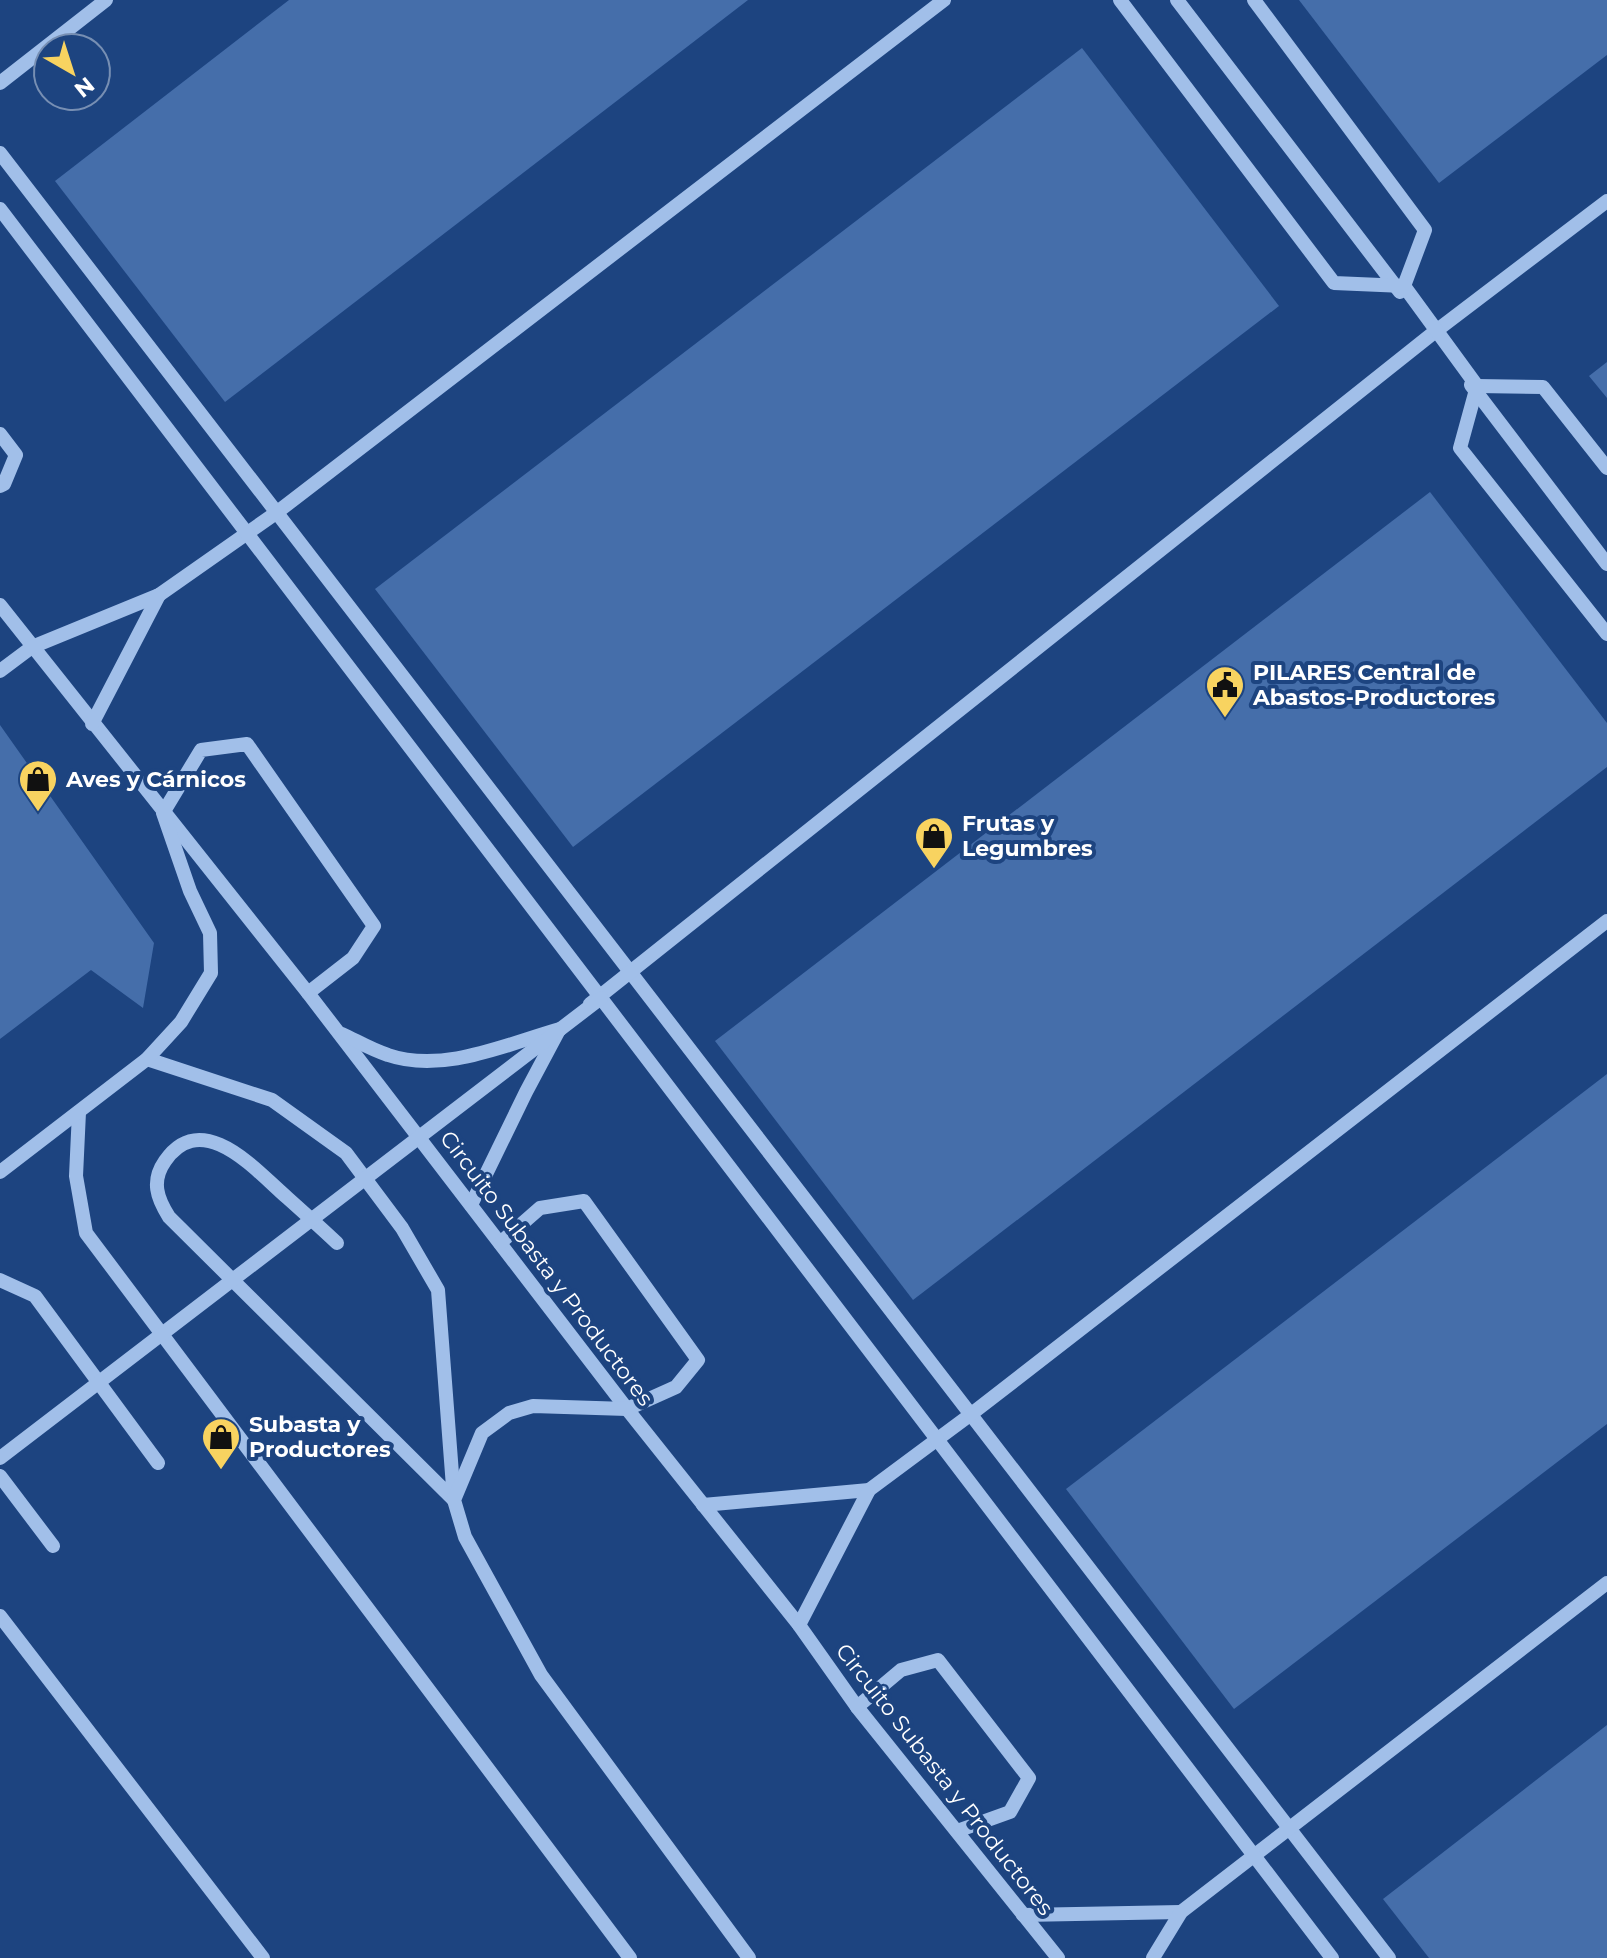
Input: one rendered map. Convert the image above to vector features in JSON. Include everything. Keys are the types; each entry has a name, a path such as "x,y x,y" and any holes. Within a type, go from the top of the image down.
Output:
{"street":[{"path":"0,83 106,0"},
{"path":"0,671 32,647 159,595 276,513 944,0"},
{"path":"1120,0 1334,283 1404,286"},
{"path":"1177,0 1607,564"},
{"path":"1254,0 1425,230 1404,286"},
{"path":"0,153 1389,1958"},
{"path":"471,1205 560,1029 629,970 1432,334 1607,201"},
{"path":"0,209 1332,1958"},
{"path":"1404,286 1477,386"},
{"path":"1477,386 1543,387 1607,468"},
{"path":"1477,386 1460,448 1607,634"},
{"path":"0,434 16,455 4,484 0,486"},
{"path":"92,724 159,595"},
{"name":"Circuito Subasta y Productores","path":"0,605 308,993 627,1409 799,1625 857,1707 1058,1958"},
{"path":"0,1172 147,1059 181,1022 211,973 210,933 190,891 163,813 201,750 247,744 374,926 353,958 308,993"},
{"path":"799,1625 869,1490 1607,921"},
{"path":"0,1458 601,998"},
{"path":"338,1032 389,1056 429,1062 468,1056 560,1029"},
{"path":"147,1059 272,1100 346,1153 402,1228 438,1290 454,1500 465,1537 541,1675 749,1958"},
{"path":"79,1112 76,1176 86,1233 630,1958"},
{"path":"337,1243 232,1149 205,1140 186,1143 172,1152 162,1167 156,1193 169,1217 454,1500"},
{"path":"454,1500 482,1433 509,1413 533,1406 627,1409 676,1387 698,1360 584,1201 540,1208 500,1243"},
{"path":"0,1280 35,1296 158,1463"},
{"path":"0,1476 53,1546"},
{"path":"703,1505 869,1490"},
{"path":"1153,1958 1181,1912 1607,1583"},
{"path":"0,1616 263,1958"},
{"path":"857,1707 901,1670 938,1660 1029,1778 1010,1812 957,1831"},
{"path":"1023,1915 1181,1912"}],"building":[{"path":"289,0 748,0 225,402 55,181"},
{"path":"1299,0 1607,0 1607,55 1439,183"},
{"path":"1082,48 1279,306 573,847 375,589"},
{"path":"1607,362 1607,398 1589,376"},
{"path":"1430,492 1607,723 1607,767 913,1300 715,1041"},
{"name":"Aves y Cárnicos","path":"0,725 154,943 143,1008 91,970 0,1039"},
{"path":"1607,1074 1607,1424 1234,1709 1066,1489"},
{"path":"1607,1725 1607,1958 1429,1958 1383,1899"}],"place":[{"name":"PILARES Central de Abastos-Productores","path":"1225,719"},
{"name":"Aves y Cárnicos","path":"38,813"},
{"name":"Frutas y Legumbres","path":"934,870"},
{"name":"Subasta y Productores","path":"221,1471"}]}
